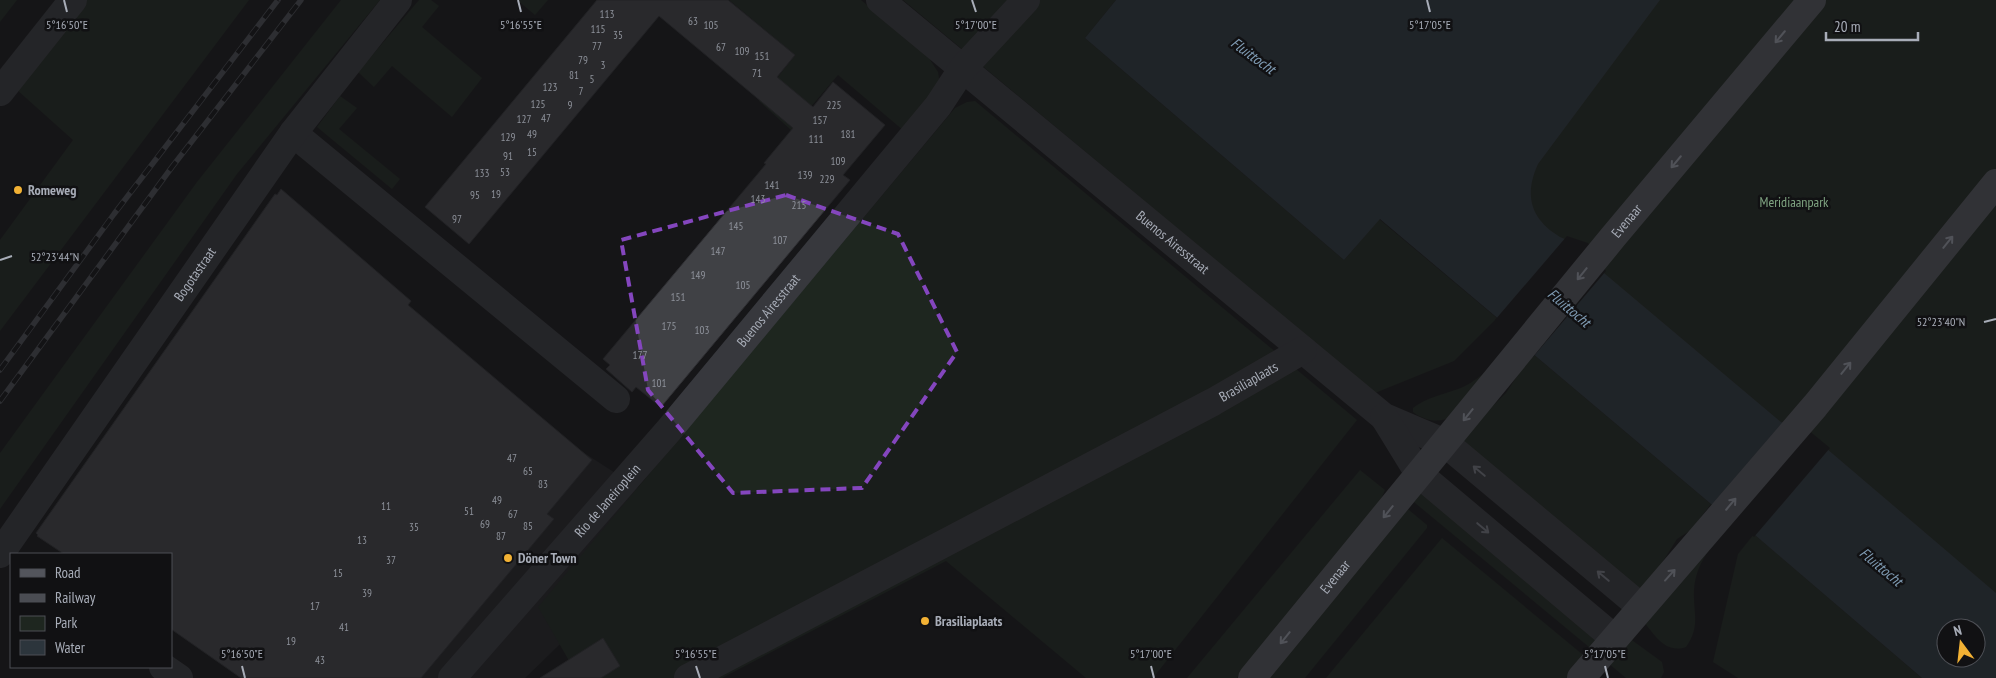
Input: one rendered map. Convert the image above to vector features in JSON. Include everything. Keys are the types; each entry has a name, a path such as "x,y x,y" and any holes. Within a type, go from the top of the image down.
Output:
{"main road":[{"name":"Evenaar","path":"1252,678 1613,237 1812,0"},
{"path":"1581,678 1815,406 1996,184"}],"street":[{"path":"0,92 72,0"},
{"name":"Bogotastraat","path":"0,553 293,133 398,0"},
{"name":"Buenos Airesstraat","path":"880,0 1384,417 1445,443"},
{"path":"963,68 1026,0"},
{"name":"Buenos Airesstraat","path":"664,435 938,106 963,68"},
{"path":"293,133 616,399"},
{"name":"Brasiliaplaats","path":"688,678 1213,402 1303,350"},
{"name":"Buenos Airesstraat","path":"1384,417 1418,474"},
{"name":"Rio de Janeiroplein","path":"452,678 664,435"},
{"path":"1445,443 1641,607"},
{"path":"1418,474 1614,638"},
{"path":"164,668 179,678"}],"highlighted area":[{"path":"786,195 898,234 957,352 862,488 733,493 648,390 621,240"}],"shaded area":[{"path":"544,427 688,520 525,678 291,678"}],"green space":[{"path":"0,0 17,0 0,22"},
{"path":"86,0 249,0 0,331 0,240 73,140 16,89"},
{"path":"341,0 380,0 237,174 0,509 0,453 197,182"},
{"path":"419,0 431,0 439,6 422,27 482,78 452,117 392,66 374,87 358,72"},
{"path":"517,0 548,0 535,15"},
{"path":"729,0 861,0 929,58 938,72 940,84 904,131 838,75 791,130 759,101 795,55"},
{"path":"903,0 1116,0 1085,38 1344,260 1379,219 1497,318 1454,361 1375,393"},
{"name":"Meridiaanpark","path":"1234,0 1996,0 1996,629 1986,621 1986,618 1983,618"},
{"path":"340,96 357,108 339,129 400,179 392,189 317,127"},
{"path":"975,101 1357,420 1153,678 1086,678 946,561 722,678 579,678 538,607 955,108 967,102"},
{"path":"1532,353 1711,504 1691,530 1677,539 1645,590 1634,591 1456,442 1506,393"},
{"path":"1483,374 1460,407 1448,418 1438,421 1432,420 1413,412 1413,408 1424,401 1461,388"},
{"path":"1360,470 1385,490 1377,509 1237,678 1187,678"},
{"path":"1418,491 1597,636 1595,652 1409,498"},
{"path":"1403,505 1427,525 1427,528 1305,678 1259,678"},
{"path":"1754,534 1922,678 1738,678 1713,662 1738,554"},
{"path":"1442,538 1588,659 1573,678 1326,678"},
{"path":"1710,549 1697,573 1694,590 1695,626 1691,639 1686,647 1672,648 1666,646 1643,621"},
{"path":"1629,638 1662,662 1664,672 1661,678 1626,678 1608,663"}],"water":[{"name":"Fluittocht","path":"1116,0 1660,0 1538,164 1531,186 1532,205 1536,214 1550,230 1560,237 1586,245 1604,273 1781,422 1806,431 1996,593 1996,678 1922,678 1734,517 1711,504 1532,353 1514,332 1380,219 1344,260 1085,38"}],"pier":[{"path":"1567,236 1588,243 1606,271 1533,357 1512,334 1495,320"},
{"path":"1807,429 1830,448 1754,537 1732,519"}],"building":[{"path":"597,0 728,0 795,55 777,77 813,107 833,82 885,125 843,175 850,180 661,407 636,387 632,392 606,369 610,365 603,359 766,164 764,163 793,128 659,16 469,244 425,207"},
{"path":"281,189 411,301 408,305 592,460 547,514 554,519 421,678 241,678 172,630 172,553 62,553 37,536 36,533 275,194 277,195"},
{"path":"603,638 620,666 601,678 540,678"}],"railway":[{"path":"0,370 114,214 278,0"},
{"path":"0,401 172,167 301,0"}],"place":[{"name":"Romeweg","path":"18,190"},
{"name":"Döner Town","path":"508,558"},
{"name":"Brasiliaplaats","path":"925,621"}]}
